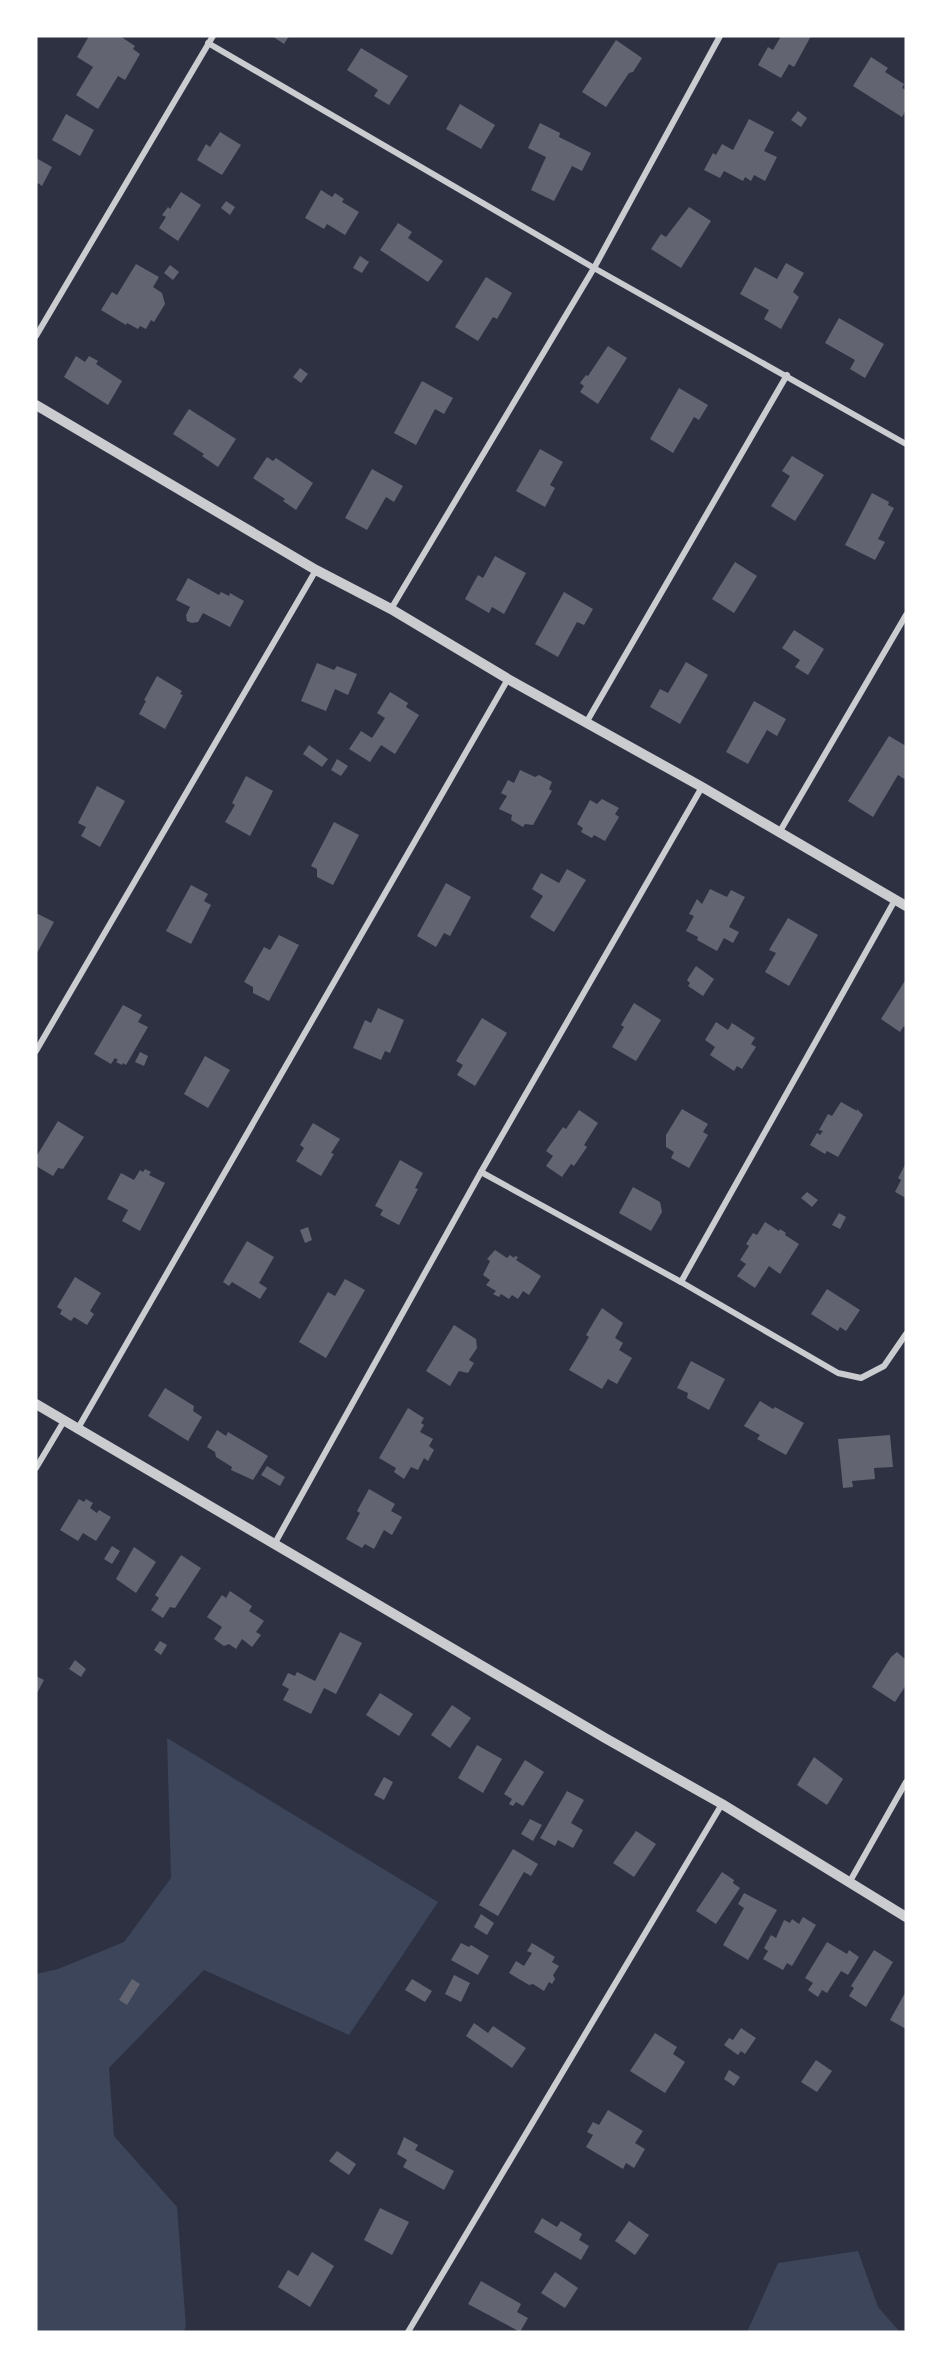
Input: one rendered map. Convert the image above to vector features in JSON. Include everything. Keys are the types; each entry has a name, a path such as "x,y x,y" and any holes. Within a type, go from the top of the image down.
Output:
{"street":[{"path":"36,336 213,36"},
{"path":"391,609 594,268 720,36"},
{"path":"208,43 594,268 906,444"},
{"path":"586,723 787,375"},
{"path":"36,405 316,570 391,609 508,680 702,787 906,906"},
{"path":"36,1051 316,570"},
{"path":"779,833 906,615"},
{"path":"77,1430 508,680"},
{"path":"274,1543 702,787"},
{"path":"681,1282 895,900"},
{"path":"482,1172 681,1282 838,1373 861,1378 884,1366 906,1334"},
{"path":"36,1404 595,1732 722,1803 849,1884 906,1917"},
{"path":"36,1468 64,1421"},
{"path":"849,1884 906,1782"},
{"path":"408,2332 722,1803"}],"shaded area":[{"path":"167,1738 438,1902 349,2035 204,1970 109,2068 114,2136 177,2207 186,2327 183,2332 36,2332 36,1974 58,1969 124,1942 171,1878"},
{"path":"858,2251 878,2307 900,2332 747,2332 778,2263"}],"building":[{"path":"89,36 120,36 135,46 133,49 140,54 125,80 118,76 98,109 76,95 93,67 77,57"},
{"path":"272,36 289,36 284,44"},
{"path":"781,36 811,36 794,67 789,64 781,78 758,65 768,47 773,50"},
{"path":"616,40 642,58 606,107 582,92"},
{"path":"361,48 408,76 389,105 374,96 378,90 347,70"},
{"path":"871,57 888,68 885,72 904,84 902,88 906,90 906,110 902,117 853,86"},
{"path":"460,104 495,125 481,149 446,129"},
{"path":"798,111 807,118 801,127 791,120"},
{"path":"66,114 94,130 80,156 52,140"},
{"path":"749,119 774,132 764,151 777,157 765,181 754,175 751,181 745,177 743,181 724,171 720,178 704,170 713,153 716,155 722,144 733,150"},
{"path":"540,123 560,133 559,137 591,153 582,171 572,166 554,201 531,190 546,157 528,148"},
{"path":"220,132 241,145 222,175 197,160 206,144 210,147"},
{"path":"36,158 52,167 42,186 38,183 36,186"},
{"path":"321,190 332,197 335,193 344,199 342,202 359,212 345,235 327,224 324,229 305,218"},
{"path":"181,192 201,205 178,241 159,228 166,217 162,215 168,207 170,209"},
{"path":"226,201 235,207 230,215 221,208"},
{"path":"689,207 711,221 681,268 651,249 661,234 666,237"},
{"path":"398,223 412,232 408,238 443,261 428,282 380,250"},
{"path":"360,256 369,262 362,273 353,268"},
{"path":"786,263 804,273 793,292 799,297 781,329 764,319 769,310 740,294 755,267 777,279"},
{"path":"136,264 159,277 153,287 162,293 165,304 154,322 151,320 146,329 140,326 138,329 127,323 126,325 101,310 112,292 117,295"},
{"path":"170,265 179,272 173,280 164,273"},
{"path":"486,277 512,293 497,319 493,317 478,341 455,327"},
{"path":"839,318 884,344 865,378 850,369 855,360 825,343"},
{"path":"608,346 627,358 598,404 580,392 584,386 580,383 586,375 588,376"},
{"path":"76,356 85,362 89,356 98,361 96,364 122,381 108,405 64,377"},
{"path":"300,368 308,374 301,383 293,377"},
{"path":"422,381 453,398 444,414 435,409 416,445 394,433"},
{"path":"679,388 708,405 699,420 694,417 673,453 650,439"},
{"path":"189,409 236,439 218,467 202,456 204,454 173,434"},
{"path":"540,449 563,462 550,485 555,488 545,507 516,491"},
{"path":"792,456 824,475 795,521 771,506 790,476 782,471"},
{"path":"267,457 273,461 276,458 313,483 296,510 283,501 285,499 253,478"},
{"path":"372,469 403,486 394,502 386,497 367,530 345,518"},
{"path":"872,493 889,502 888,505 894,508 878,539 885,542 875,560 845,545"},
{"path":"495,556 526,573 504,614 492,607 489,613 465,599 478,575 483,578"},
{"path":"735,562 757,576 734,613 712,599"},
{"path":"188,578 219,595 221,592 229,596 230,593 244,601 230,627 203,613 198,622 187,621 186,615 190,607 176,600"},
{"path":"564,592 593,609 584,625 577,622 558,657 535,644"},
{"path":"794,630 824,649 808,675 795,667 800,660 782,648"},
{"path":"686,662 708,675 680,724 650,707 660,689 668,693"},
{"path":"317,663 334,670 337,666 357,674 348,695 335,689 326,711 301,701"},
{"path":"157,676 182,691 180,694 183,695 165,729 139,714"},
{"path":"390,692 408,703 406,707 419,715 395,754 381,745 370,762 349,749 361,731 372,738 385,718 377,713"},
{"path":"754,701 786,719 777,736 767,730 748,764 726,752"},
{"path":"889,736 906,746 906,780 898,775 873,817 848,801"},
{"path":"309,745 328,759 322,767 303,754"},
{"path":"337,759 348,766 341,776 331,770"},
{"path":"520,770 535,777 539,775 552,782 549,789 552,791 533,825 525,824 523,827 511,820 512,815 499,809 507,796 501,793 508,780 514,783"},
{"path":"246,776 273,791 250,836 225,822 235,805 232,803"},
{"path":"97,786 125,801 100,847 81,836 86,827 78,823"},
{"path":"602,799 619,808 615,814 619,817 605,841 581,832 583,828 577,824 590,800 597,804"},
{"path":"334,822 359,835 333,885 317,877 317,869 311,866"},
{"path":"567,869 586,880 554,932 530,917 543,896 532,889 541,873 559,883"},
{"path":"446,883 471,897 450,936 444,933 436,947 417,936"},
{"path":"191,885 208,894 204,901 211,905 191,944 166,931"},
{"path":"710,889 727,897 731,890 745,897 729,927 739,932 733,943 724,938 717,951 686,931 694,916 689,914 697,899 702,904"},
{"path":"36,913 54,922 36,955"},
{"path":"788,918 818,935 789,986 765,972 776,953 769,950"},
{"path":"279,935 299,945 269,1001 253,993 253,987 244,982 264,947 270,950"},
{"path":"696,966 714,979 703,996 688,986 690,983 687,980"},
{"path":"906,979 906,1027 904,1026 900,1032 881,1019"},
{"path":"634,1003 661,1020 636,1061 612,1047"},
{"path":"123,1005 142,1015 138,1022 148,1027 126,1065 116,1062 118,1060 115,1058 111,1064 94,1054"},
{"path":"378,1008 404,1020 390,1053 385,1051 381,1060 353,1048 365,1020 371,1023"},
{"path":"482,1018 507,1033 475,1086 457,1075 463,1065 456,1061"},
{"path":"716,1022 728,1030 732,1023 755,1038 751,1044 756,1047 742,1069 737,1066 734,1071 710,1055 715,1047 705,1040"},
{"path":"140,1052 148,1056 144,1066 135,1062"},
{"path":"205,1056 230,1070 208,1108 184,1094"},
{"path":"841,1102 857,1111 857,1109 863,1115 838,1157 827,1151 825,1154 810,1145 817,1133 820,1135 823,1131 819,1130 828,1114 832,1116"},
{"path":"682,1109 708,1124 703,1132 708,1135 689,1168 671,1158 674,1152 666,1147 666,1135"},
{"path":"579,1110 598,1123 584,1145 587,1147 574,1166 571,1164 562,1177 546,1166 553,1156 546,1151 563,1127 566,1129"},
{"path":"58,1121 84,1137 63,1169 58,1168 53,1176 36,1166 36,1157"},
{"path":"313,1123 340,1139 321,1176 296,1161 304,1148 300,1145"},
{"path":"400,1160 423,1173 415,1188 418,1189 399,1225 380,1215 383,1210 375,1206"},
{"path":"906,1163 906,1198 895,1192 901,1180 898,1178"},
{"path":"145,1169 151,1172 149,1175 165,1183 140,1231 122,1221 128,1210 107,1199 121,1173 134,1180 140,1170 143,1172"},
{"path":"633,1187 660,1202 662,1212 651,1231 619,1213"},
{"path":"807,1192 818,1200 812,1207 801,1198"},
{"path":"839,1213 846,1217 840,1229 832,1225"},
{"path":"765,1222 779,1231 780,1229 799,1244 780,1274 769,1266 755,1288 737,1276 746,1264 740,1260 749,1246 746,1244 753,1233 757,1235"},
{"path":"308,1227 312,1240 305,1243 300,1230"},
{"path":"247,1241 274,1257 259,1283 267,1288 260,1299 232,1282 229,1286 223,1282"},
{"path":"495,1250 507,1258 510,1255 514,1258 518,1257 516,1260 541,1276 529,1295 523,1291 518,1299 512,1295 509,1299 501,1294 499,1297 493,1294 496,1291 486,1285 490,1280 483,1275 490,1261 487,1259"},
{"path":"75,1277 101,1293 90,1311 94,1314 87,1325 74,1317 71,1321 60,1314 62,1310 57,1307"},
{"path":"345,1279 365,1290 326,1358 299,1342 328,1292 335,1296"},
{"path":"827,1289 860,1310 846,1331 840,1327 838,1331 811,1314"},
{"path":"602,1308 623,1323 615,1338 623,1343 619,1350 632,1358 617,1384 608,1379 602,1389 569,1370 589,1337 586,1335"},
{"path":"454,1325 476,1339 477,1348 469,1360 474,1363 468,1373 459,1371 450,1386 426,1371"},
{"path":"691,1361 725,1379 709,1410 687,1398 688,1393 677,1388"},
{"path":"165,1388 194,1406 193,1411 202,1417 188,1441 148,1416"},
{"path":"760,1401 804,1423 786,1455 757,1439 760,1435 744,1426"},
{"path":"408,1408 424,1418 421,1423 424,1425 420,1432 433,1439 429,1446 434,1450 428,1461 424,1458 418,1470 411,1467 404,1479 394,1472 396,1468 379,1458"},
{"path":"217,1430 226,1436 228,1432 268,1456 253,1480 231,1470 232,1467 216,1457 215,1452 207,1447"},
{"path":"890,1435 893,1467 874,1468 875,1479 852,1481 853,1487 843,1488 838,1439"},
{"path":"267,1466 285,1477 280,1486 261,1475"},
{"path":"369,1489 395,1504 391,1511 402,1517 392,1535 384,1530 374,1549 365,1544 362,1548 346,1539 360,1513 357,1511"},
{"path":"79,1499 84,1502 86,1499 93,1503 90,1508 97,1513 99,1510 111,1517 96,1541 83,1533 78,1541 60,1530"},
{"path":"112,1546 120,1551 112,1564 104,1559"},
{"path":"134,1547 156,1562 136,1593 116,1579"},
{"path":"181,1555 201,1568 175,1608 170,1607 163,1618 151,1610 159,1598 155,1595"},
{"path":"230,1591 252,1606 249,1611 264,1621 256,1632 261,1635 252,1647 242,1639 236,1649 229,1644 224,1646 214,1639 222,1627 207,1617 222,1595 226,1598"},
{"path":"340,1632 362,1643 336,1694 324,1688 311,1714 283,1700 289,1689 282,1685 288,1673 295,1676 297,1672 315,1681"},
{"path":"160,1641 167,1645 161,1655 154,1650"},
{"path":"897,1652 906,1660 906,1685 895,1702 872,1687 891,1657"},
{"path":"75,1660 86,1669 81,1677 69,1669"},
{"path":"36,1676 44,1680 36,1695"},
{"path":"380,1693 413,1714 399,1736 366,1715"},
{"path":"452,1705 471,1718 450,1748 431,1735"},
{"path":"477,1745 502,1759 483,1793 458,1778"},
{"path":"814,1757 843,1779 827,1805 797,1785"},
{"path":"525,1760 544,1772 523,1806 516,1802 513,1806 509,1804 512,1799 504,1794"},
{"path":"384,1777 393,1782 384,1800 374,1795"},
{"path":"567,1791 584,1800 571,1823 583,1830 573,1848 558,1840 555,1846 540,1838"},
{"path":"530,1819 542,1825 533,1841 521,1834"},
{"path":"636,1831 656,1844 634,1877 613,1863"},
{"path":"513,1849 538,1864 531,1876 524,1872 498,1916 479,1905"},
{"path":"722,1872 734,1880 733,1883 740,1888 716,1924 696,1911"},
{"path":"744,1893 777,1910 748,1960 723,1945 744,1908 738,1904"},
{"path":"481,1914 494,1923 487,1935 474,1927"},
{"path":"803,1917 816,1925 792,1966 787,1963 783,1970 763,1959 768,1951 764,1948 771,1935 776,1938 784,1920 790,1923 792,1919 799,1924"},
{"path":"827,1942 847,1954 849,1950 859,1957 848,1975 841,1971 827,1993 822,1990 818,1997 808,1990 813,1983 805,1978"},
{"path":"461,1943 469,1947 471,1945 489,1956 478,1975 451,1960"},
{"path":"532,1943 555,1957 552,1962 559,1966 553,1975 555,1979 552,1984 549,1982 544,1991 509,1973 516,1961 524,1966 532,1953 527,1951"},
{"path":"874,1950 893,1962 866,2007 849,1996 854,1988 851,1986"},
{"path":"454,1975 470,1983 461,2002 445,1994"},
{"path":"132,1979 140,1984 127,2005 119,2000"},
{"path":"412,1979 432,1991 425,2002 405,1990"},
{"path":"906,1991 906,2029 890,2020"},
{"path":"474,2023 488,2033 493,2026 526,2048 512,2068 466,2036"},
{"path":"741,2028 756,2038 745,2054 741,2051 738,2055 724,2045 729,2038 733,2040"},
{"path":"655,2033 677,2047 673,2054 685,2062 665,2093 630,2071"},
{"path":"816,2060 832,2071 817,2092 801,2082"},
{"path":"729,2070 740,2077 734,2086 724,2079"},
{"path":"608,2110 643,2131 635,2143 645,2149 634,2168 626,2163 623,2169 586,2147 593,2135 587,2132 593,2122 599,2125"},
{"path":"404,2137 418,2145 415,2150 454,2171 444,2190 403,2167 407,2160 397,2154"},
{"path":"337,2151 356,2164 349,2175 329,2161"},
{"path":"380,2208 409,2222 392,2255 364,2240"},
{"path":"542,2218 557,2227 561,2221 582,2234 579,2240 589,2246 581,2260 534,2232"},
{"path":"629,2221 649,2235 635,2255 615,2241"},
{"path":"312,2252 334,2266 310,2307 278,2287 288,2270 298,2276"},
{"path":"555,2272 578,2288 565,2308 541,2293"},
{"path":"481,2281 521,2304 517,2312 528,2318 520,2332 468,2304"}]}
